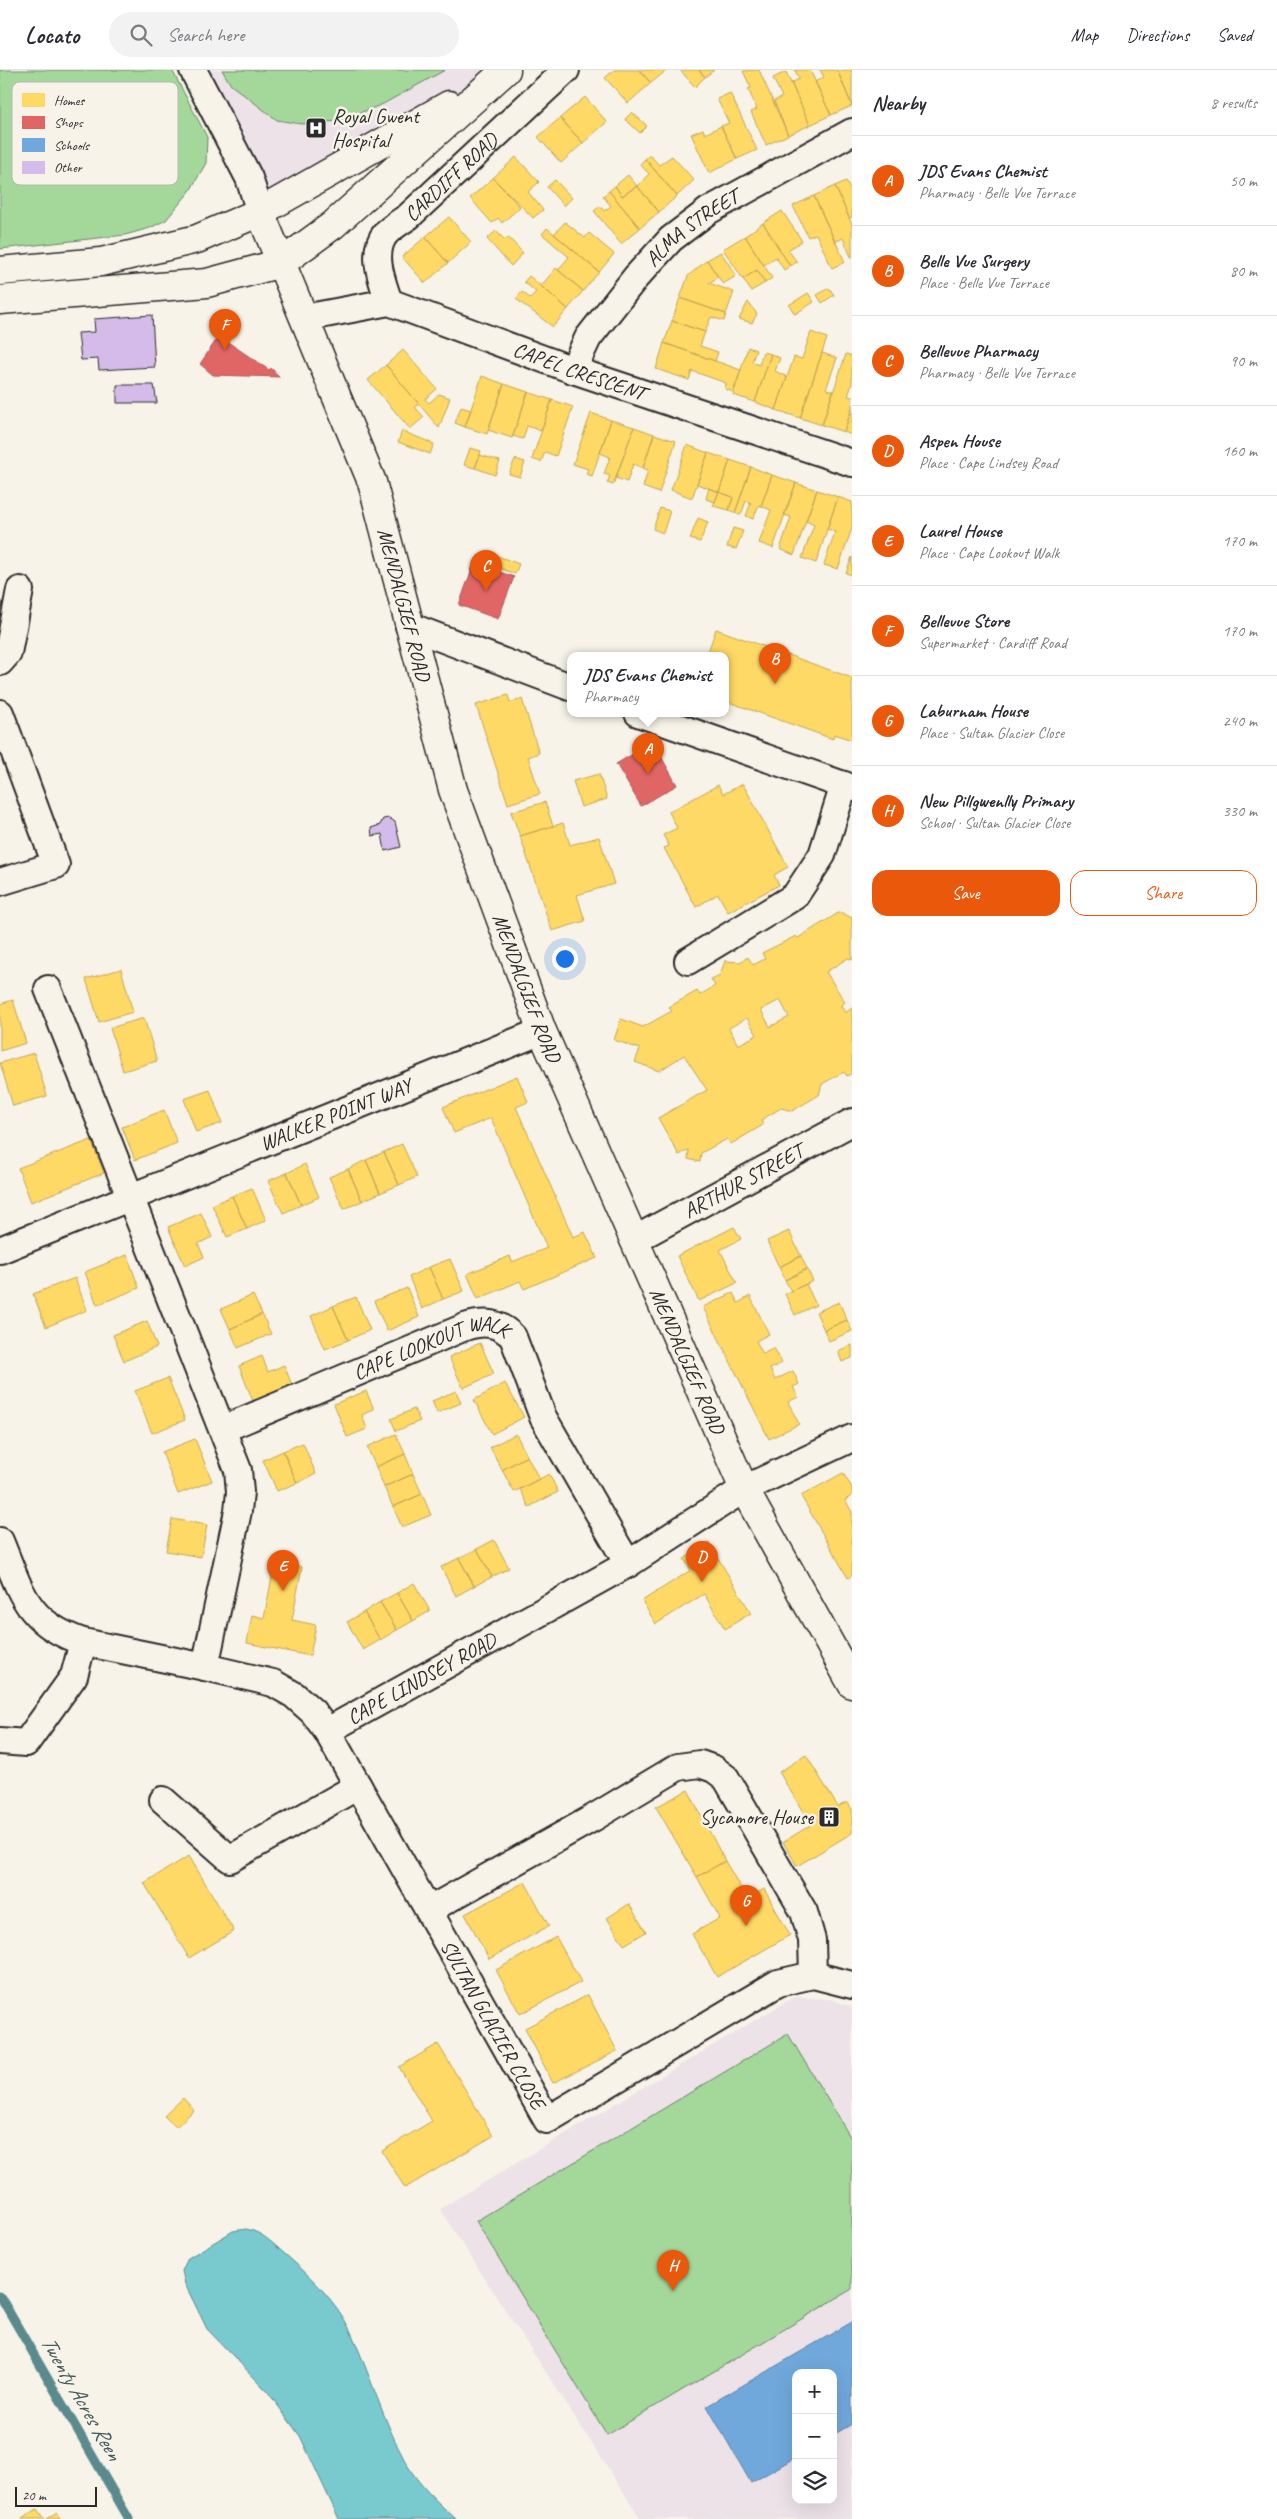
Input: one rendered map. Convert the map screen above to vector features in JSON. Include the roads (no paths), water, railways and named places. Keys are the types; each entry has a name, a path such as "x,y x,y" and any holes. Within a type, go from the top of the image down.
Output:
{"street":[{"path":"193,70 249,178 280,263"},
{"path":"0,271 101,262 176,246 260,212 439,112 500,70"},
{"name":"CARDIFF ROAD","path":"0,300 207,283 280,263 333,225 506,70"},
{"name":"CARDIFF ROAD","path":"389,302 379,269 378,259 378,250 386,234 409,216 566,70"},
{"name":"ALMA STREET","path":"574,370 588,338 636,277 671,240 708,211 852,132"},
{"name":"MENDALGIEF ROAD","path":"280,263 372,482 452,790 542,1031 744,1489 852,1684"},
{"path":"304,318 389,302"},
{"name":"CAPEL CRESCENT","path":"389,302 427,318 574,370 852,462"},
{"path":"0,662 8,653 20,590"},
{"path":"409,626 567,686"},
{"path":"0,713 56,865 0,882"},
{"path":"650,717 848,786 822,855 795,896 688,961"},
{"path":"48,989 238,1470 240,1492 205,1666"},
{"name":"WALKER POINT WAY","path":"0,1250 542,1031"},
{"name":"ARTHUR STREET","path":"634,1240 852,1122"},
{"name":"CAPE LOOKOUT WALK","path":"223,1430 465,1327 479,1323 493,1324 504,1328 513,1337 543,1417 628,1564"},
{"name":"CAPE LINDSEY ROAD","path":"0,1541 9,1591 24,1601 40,1620 64,1636 83,1642 205,1666 273,1684 294,1695 313,1712 327,1731 628,1564 744,1489 852,1438"},
{"path":"0,1741 26,1742 74,1676 83,1642"},
{"name":"SULTAN GLACIER CLOSE","path":"327,1731 547,2120 778,1983 813,1976 852,1985"},
{"path":"429,1910 678,1767 700,1764 714,1769 726,1778 804,1912 812,1940 813,1976"},
{"path":"163,1800 230,1859 358,1786"}],"water":[{"path":"246,2229 258,2233 272,2243 313,2280 330,2299 350,2330 390,2430 406,2463 435,2500 456,2519 339,2519 300,2436 268,2392 207,2329 185,2284 182,2271 188,2258 233,2231"}],"waterway":[{"name":"Twenty Acres Reen","path":"0,2296 129,2519"}],"place":[{"name":"Royal Gwent Hospital","path":"316,128"},
{"name":"Bellevue Store","path":"225,350"},
{"name":"Bellevue Pharmacy","path":"486,591"},
{"name":"Belle Vue Surgery","path":"775,684"},
{"name":"JDS Evans Chemist","path":"648,774"},
{"name":"Aspen House","path":"702,1582"},
{"name":"Laurel House","path":"283,1591"},
{"name":"Sycamore House","path":"829,1817"},
{"name":"Laburnam House","path":"746,1926"},
{"name":"New Pillgwenlly Primary","path":"673,2291"}]}
